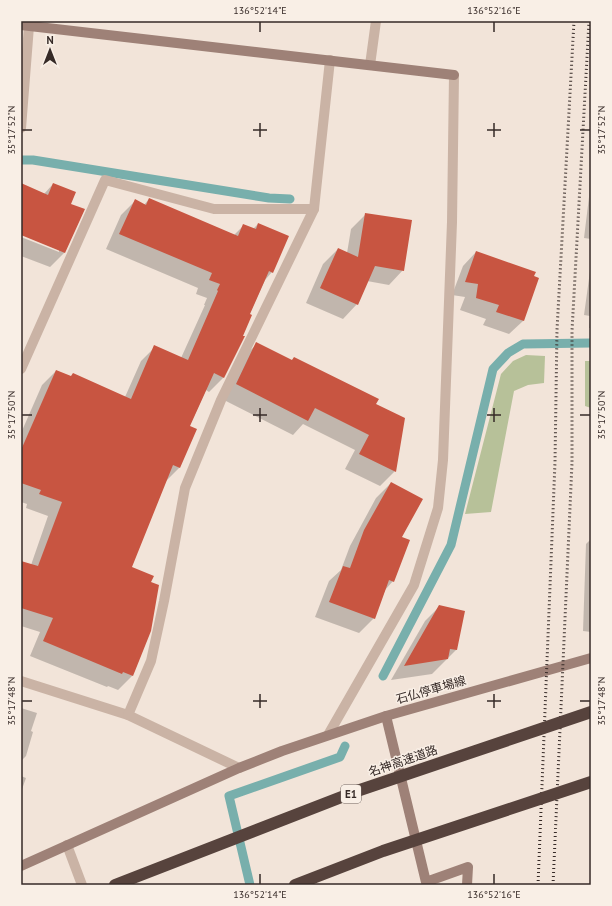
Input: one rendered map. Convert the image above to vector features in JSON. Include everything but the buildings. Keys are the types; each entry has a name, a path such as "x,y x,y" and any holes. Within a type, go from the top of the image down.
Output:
{"highway":[{"name":"名神高速道路","path":"115,885 357,791 591,712"},
{"path":"295,885 382,851 591,782"}],"street":[{"path":"370,65 376,21"},
{"path":"21,128 25,25 454,75 452,222 443,460 438,508 414,585 328,735"},
{"path":"128,715 151,661 185,488 221,400 314,209 330,60"},
{"path":"21,369 105,180 214,209 314,209"},
{"name":"石仏停車場線","path":"466,885 468,867 422,884 386,716 591,658"},
{"path":"21,681 128,715 239,768"},
{"path":"21,866 239,768 328,735 386,716"},
{"path":"67,845 82,885"}],"green space":[{"path":"526,355 545,356 544,383 528,385 514,391 491,512 465,514 501,374 513,361"},
{"path":"585,361 591,361 591,408 585,406"}],"waterway":[{"path":"21,160 33,160 269,198 290,199"},
{"path":"383,676 451,545 493,369 508,353 523,344 591,343"},
{"path":"250,885 229,796 340,757 345,746"}],"railway":[{"path":"538,885 555,462 557,330 574,21"},
{"path":"553,885 572,463 572,331 589,21"}]}
